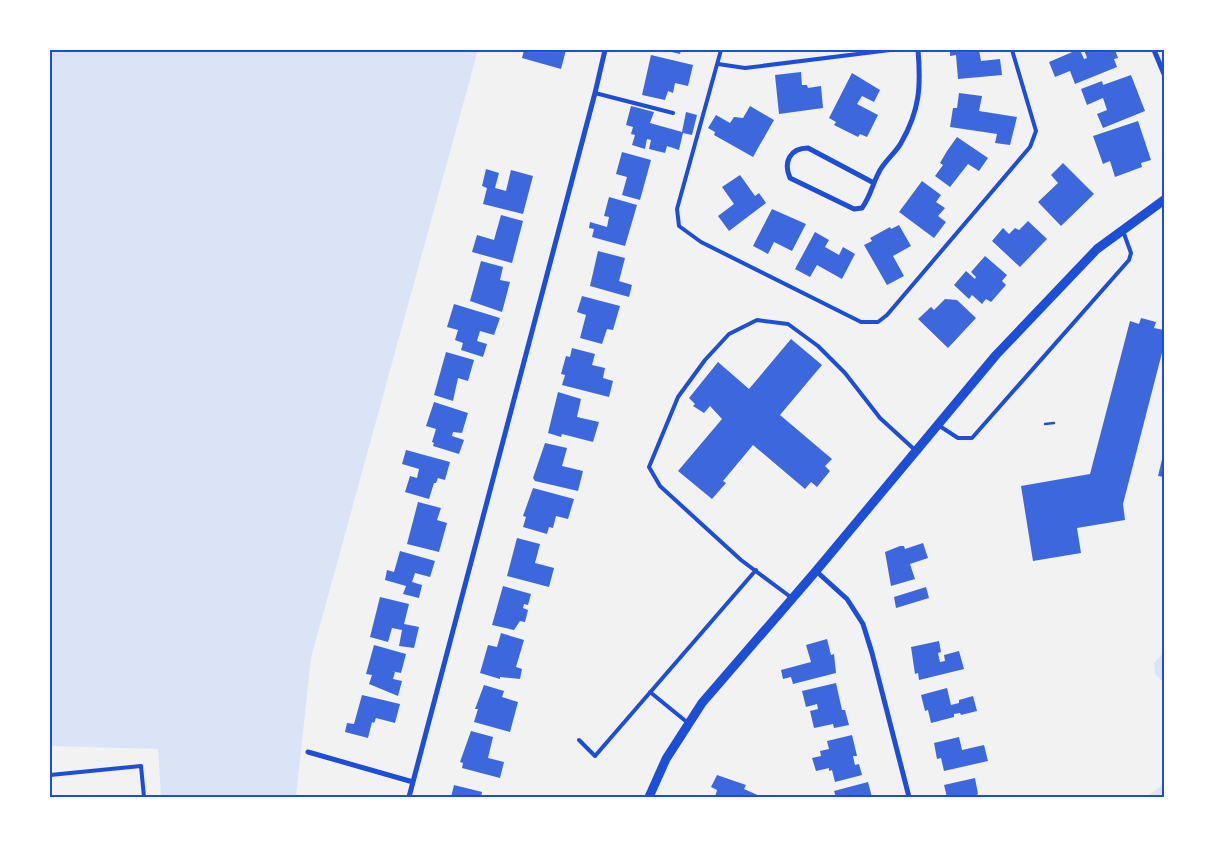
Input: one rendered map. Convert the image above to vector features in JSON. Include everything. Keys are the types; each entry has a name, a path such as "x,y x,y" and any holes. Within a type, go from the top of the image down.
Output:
{"street":[{"path":"409,797 605,50"},
{"path":"874,183 808,148 799,148 792,153 787,161 786,169 790,178 854,209 862,208 868,199 874,183 878,172 901,144 914,114 921,86 918,50"},
{"path":"1154,50 1164,74"},
{"path":"649,797 666,759 702,703 816,571 996,355 1098,249 1164,200"},
{"path":"816,571 847,599 862,624 872,653 909,797"},
{"path":"308,752 413,782"}],"lane":[{"path":"721,50 677,209 679,226 701,242 861,322 878,322 887,315 1030,147 1036,131 1012,50"},
{"path":"718,64 745,68 890,50"},
{"path":"595,93 673,113"},
{"path":"938,425 958,438 972,438 1129,260 1131,253 1123,229"},
{"path":"792,598 741,560 660,486 649,467 678,397 705,360 729,334 757,320 788,324 818,346 846,373 880,418 916,451"},
{"path":"579,740 595,756 756,570"},
{"path":"650,692 688,723"},
{"path":"50,775 141,766 144,797"}],"path":[{"path":"1046,424 1054,423"}],"shaded area":[{"path":"50,50 478,50 311,658 296,797 161,797 158,749 50,746"},
{"path":"1164,652 1164,683 1155,674 1154,663"},
{"path":"1164,784 1164,797 1146,797"}],"building":[{"path":"524,50 566,50 561,69 522,58"},
{"path":"663,50 681,50 680,54"},
{"path":"950,50 979,50 981,61 1000,59 1002,75 958,79 956,55 950,56"},
{"path":"1080,50 1084,59 1087,58 1084,50 1115,50 1118,58 1114,59 1117,67 1075,84 1070,71 1055,77 1049,62"},
{"path":"651,55 693,65 688,86 675,83 673,93 668,91 665,100 642,95"},
{"path":"801,72 802,85 807,85 808,88 821,86 823,108 779,114 775,75"},
{"path":"852,73 880,90 874,102 862,96 857,104 878,115 867,137 860,134 858,137 834,125 836,122 829,118"},
{"path":"1131,75 1145,111 1103,128 1097,114 1107,110 1103,98 1087,105 1081,89 1102,81 1103,85"},
{"path":"959,93 982,96 979,111 1017,117 1010,145 995,143 997,134 950,127 953,108 957,108"},
{"path":"631,106 654,112 650,123 682,132 686,112 697,115 692,135 683,133 679,150 667,146 665,153 649,149 651,140 647,139 645,149 632,145 635,135 631,134 633,127 626,125"},
{"path":"750,106 774,120 753,157 714,135 715,132 708,128 716,115 730,123 734,117 743,118"},
{"path":"1138,121 1151,160 1141,163 1142,167 1115,177 1110,161 1103,164 1093,136"},
{"path":"957,137 988,158 979,171 968,164 950,187 935,176 943,165 940,163"},
{"path":"622,152 651,160 640,200 622,195 627,177 616,174"},
{"path":"1063,163 1094,194 1061,226 1038,202 1058,183 1051,175"},
{"path":"486,169 499,173 495,188 506,191 511,170 533,176 523,214 483,204 487,188 482,186"},
{"path":"740,175 755,196 759,193 766,203 729,231 718,216 734,204 722,187"},
{"path":"922,181 941,195 936,202 945,208 938,216 946,222 934,238 899,212"},
{"path":"609,197 637,205 625,246 592,237 594,229 589,228 590,222 607,227 609,217 604,216"},
{"path":"772,209 806,224 792,251 774,242 768,254 753,246"},
{"path":"501,215 523,221 512,263 472,252 477,235 494,240"},
{"path":"1028,221 1047,239 1020,267 992,241 1003,228 1009,234 1015,228 1019,230"},
{"path":"899,225 911,246 893,256 904,276 887,285 864,245 872,241 870,238 890,227 891,229"},
{"path":"815,232 829,240 825,247 839,255 843,247 855,254 842,279 817,265 810,277 795,269"},
{"path":"598,251 625,258 619,281 632,285 629,297 590,286"},
{"path":"985,256 1007,275 1002,281 1006,285 991,302 986,299 982,304 972,295 969,299 954,285 966,271 975,279 976,277 971,272"},
{"path":"481,261 503,267 500,280 510,282 502,312 470,301"},
{"path":"582,296 620,306 613,330 607,329 602,344 580,338 586,315 577,312"},
{"path":"945,299 957,300 976,318 948,348 918,319 931,307 934,310"},
{"path":"454,304 500,318 494,335 480,331 477,341 487,344 483,357 461,350 463,343 455,340 458,330 447,327"},
{"path":"1141,318 1156,322 1154,328 1164,330 1164,345 1123,504 1125,520 1077,528 1081,553 1033,561 1021,486 1090,474 1130,321 1139,324"},
{"path":"791,339 822,365 780,415 832,459 825,466 830,471 817,487 811,482 805,489 753,445 723,481 726,483 712,499 678,471 722,419 710,406 704,413 693,406 695,404 689,398 718,362 749,389"},
{"path":"572,348 595,354 592,365 605,368 603,378 613,381 609,397 562,385 565,375 561,374 566,356 570,357"},
{"path":"446,352 474,360 468,381 458,378 453,401 434,395"},
{"path":"558,392 581,399 577,417 599,422 593,442 562,434 561,437 548,433"},
{"path":"434,402 468,413 462,433 453,432 452,436 464,440 459,454 433,446 434,443 432,442 436,429 426,426"},
{"path":"545,443 567,448 562,466 583,471 578,491 535,481 533,478"},
{"path":"406,450 450,462 445,480 438,478 436,483 434,483 429,499 405,492 410,476 417,478 419,469 402,464"},
{"path":"1164,455 1164,477 1158,476"},
{"path":"533,488 574,499 568,519 556,516 553,528 549,527 547,534 523,527 526,517 523,516"},
{"path":"418,502 441,508 437,520 447,523 439,552 407,544"},
{"path":"517,538 540,544 535,563 554,568 549,587 507,576"},
{"path":"923,543 928,558 910,564 915,579 891,586 885,552 900,546 904,546 905,549"},
{"path":"400,551 435,561 430,577 415,573 412,582 422,585 419,598 403,594 406,586 385,580 387,570 394,572"},
{"path":"503,586 531,594 528,605 524,604 523,608 528,610 525,622 520,621 514,630 492,625"},
{"path":"926,587 929,598 896,608 894,597"},
{"path":"380,597 409,604 404,624 419,627 414,648 399,646 402,630 392,628 388,642 370,637"},
{"path":"501,633 524,640 516,667 522,669 520,679 500,677 500,679 480,673 488,645 497,647"},
{"path":"827,639 831,655 834,654 836,673 793,684 791,677 783,679 781,670 811,662 806,645"},
{"path":"939,641 941,652 938,653 940,662 945,661 944,655 959,651 964,669 919,680 918,673 915,674 911,647"},
{"path":"374,645 406,654 401,673 391,671 395,672 393,679 402,681 398,696 369,684 372,675 366,674"},
{"path":"836,683 842,710 845,710 849,725 834,728 833,724 814,728 810,711 818,709 817,704 806,707 802,691"},
{"path":"484,685 504,691 502,697 518,702 510,732 474,722 478,709 475,709"},
{"path":"947,688 951,705 959,703 959,700 973,696 977,711 961,715 960,713 954,714 954,717 931,723 928,710 925,711 921,695"},
{"path":"362,695 400,704 395,723 376,718 374,723 372,722 368,738 345,732 347,723 354,724"},
{"path":"471,731 493,737 488,758 504,762 500,778 462,768 463,763 460,762"},
{"path":"852,735 857,756 853,756 855,765 859,764 862,775 835,782 832,770 829,771 829,768 816,771 812,758 821,756 820,751 829,749 827,741"},
{"path":"959,737 962,750 984,745 988,761 944,771 941,758 937,759 934,743"},
{"path":"717,775 746,785 744,789 762,797 715,797 717,790 711,787"},
{"path":"975,778 978,794 974,797 947,797 944,785"},
{"path":"868,782 872,797 836,797 834,791"},
{"path":"454,785 482,792 481,797 451,797"}]}
